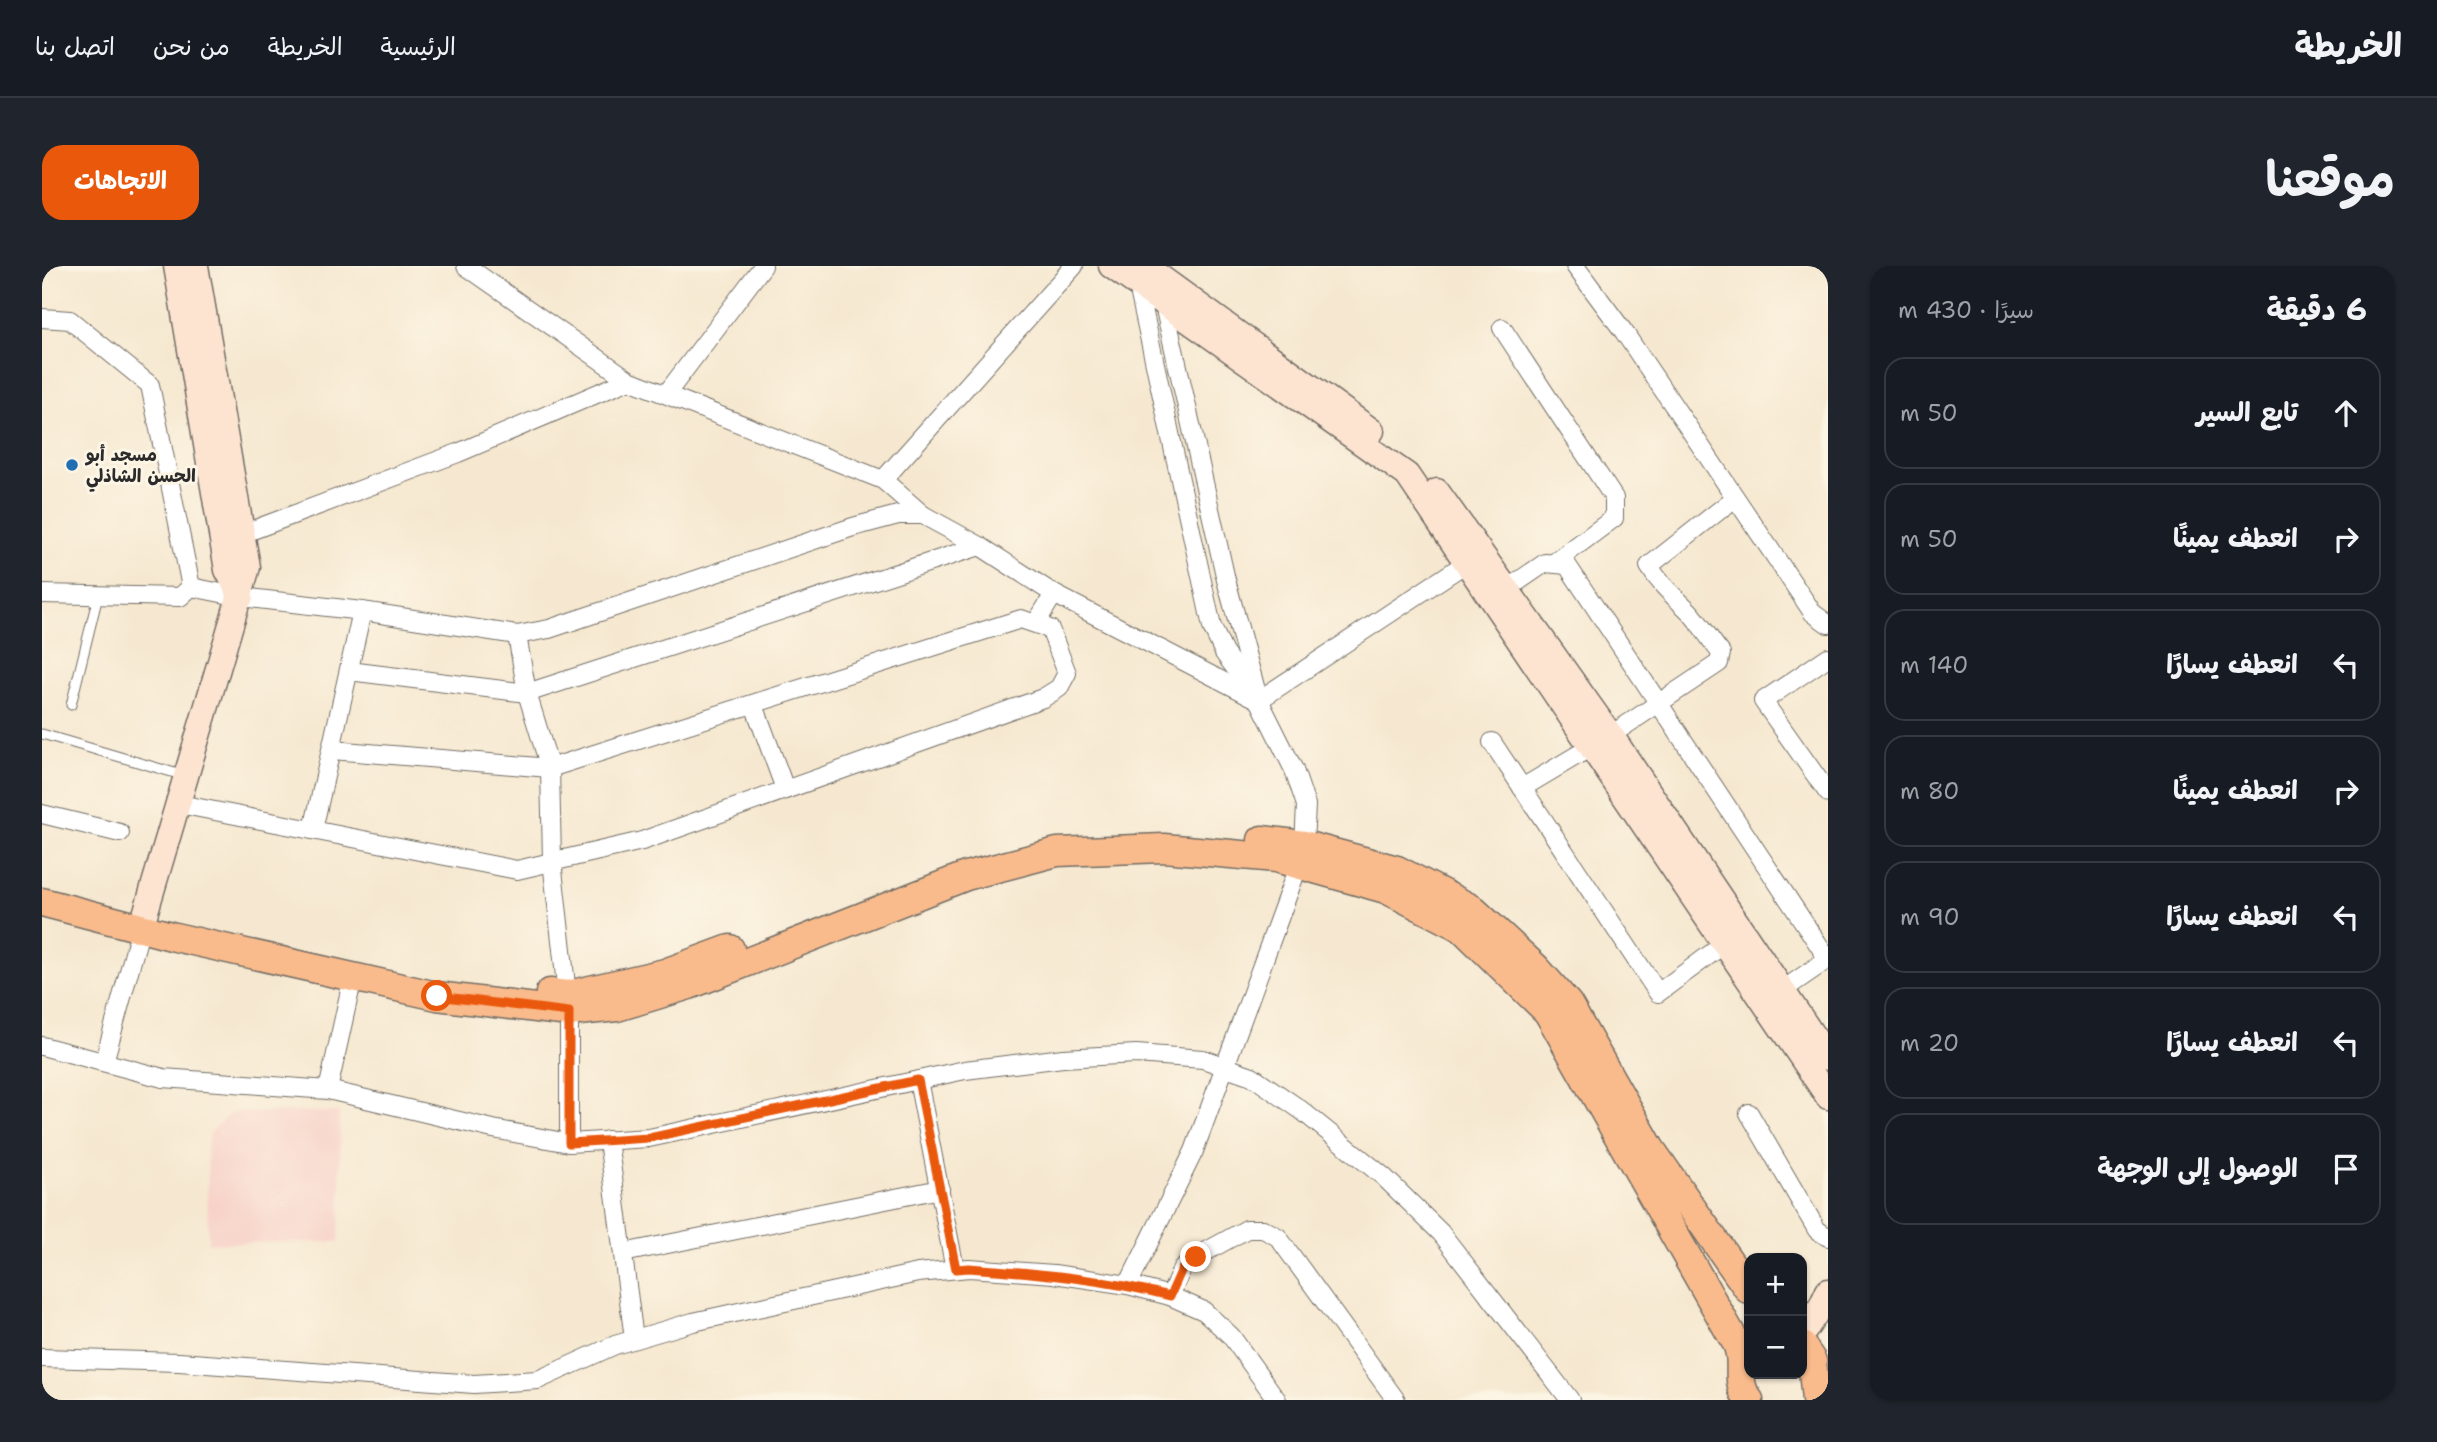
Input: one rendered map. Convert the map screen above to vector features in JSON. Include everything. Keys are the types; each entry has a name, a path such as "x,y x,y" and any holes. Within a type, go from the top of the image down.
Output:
{"main road":[{"path":"176,266 227,570 241,597"},
{"path":"143,920 248,567 196,266"},
{"path":"1111,266 1139,271 1419,465 1507,589 1724,944 1828,1097"},
{"path":"1139,271 1164,305 1407,475 1466,563 1601,741 1783,990 1828,1058"},
{"path":"42,886 143,920 353,977 437,996 569,1004 665,973 966,861 1058,836 1162,831 1397,870 1472,909 1536,968 1568,1004 1650,1148 1744,1283"},
{"path":"1301,855 1386,889 1462,928 1548,1012 1744,1346"},
{"path":"42,902 143,920 350,966 495,988 569,1004"},
{"path":"1807,1327 1828,1291"},
{"path":"1744,1352 1739,1374 1745,1396 1749,1400"},
{"path":"1807,1354 1812,1361 1814,1397"},
{"path":"1814,1397 1828,1366"}],"street":[{"path":"466,266 629,380 883,480 923,515 980,545 1054,594 1259,700"},
{"path":"667,393 763,266"},
{"path":"883,480 1074,266"},
{"path":"1575,266 1624,332 1813,612 1828,624"},
{"path":"1128,1285 1194,1151 1226,1067 1301,855 1306,805 1294,770 1259,700 1224,653 1212,627 1139,271"},
{"path":"1164,305 1226,580 1259,700"},
{"path":"42,318 71,320 150,384 191,587"},
{"path":"1502,328 1615,498 1614,518 1555,562"},
{"path":"242,534 458,453 629,380"},
{"path":"1522,788 1713,670 1719,663 1721,653 1689,612 1658,581 1649,566 1735,498"},
{"path":"191,587 241,597 362,611 517,635 549,629 853,527 898,515 923,515"},
{"path":"349,671 527,693 980,545"},
{"path":"1259,700 1466,563"},
{"path":"1507,589 1545,563 1567,565 1828,959 1783,990"},
{"path":"42,594 180,597 191,587"},
{"path":"1036,622 1054,594"},
{"path":"313,830 362,611"},
{"path":"179,804 517,870 642,841 1043,698 1059,688 1067,673 1050,629 1036,622 1021,620 550,768 332,750"},
{"path":"517,635 527,693 550,768 552,860 569,1004 569,1143"},
{"path":"1828,657 1763,701 1828,793"},
{"path":"754,705 785,789"},
{"path":"1492,742 1658,993 1724,944"},
{"path":"42,814 120,833"},
{"path":"104,1062 143,920"},
{"path":"328,1090 353,977"},
{"path":"42,1046 163,1078 328,1090 493,1129 569,1143 649,1138 965,1070 1051,1059 1136,1054 1203,1059 1252,1076 1292,1103 1384,1177 1441,1233 1570,1400"},
{"path":"918,1080 956,1269"},
{"path":"1749,1113 1817,1230 1828,1237"},
{"path":"608,1140 634,1339"},
{"path":"623,1253 940,1189"},
{"path":"1170,1296 1182,1269 1196,1257 1248,1229 1263,1229 1278,1237 1394,1399"},
{"path":"42,1358 179,1362 486,1384 538,1380 597,1352 693,1322 904,1275 969,1268 1055,1275 1128,1285 1170,1296 1204,1311 1231,1336 1277,1400"}],"lane":[{"path":"71,705 98,596"},
{"path":"42,734 187,777"}],"shaded area":[{"path":"239,1112 339,1112 339,1242 208,1243 207,1145 211,1132 226,1116"}],"place":[{"name":"مسجد أبو الحسن الشاذلي","path":"72,465"}],"route":[{"path":"437,996 569,1012 569,1143 649,1138 918,1080 956,1269 1055,1275 1128,1285 1170,1296 1182,1269 1196,1257"}]}
